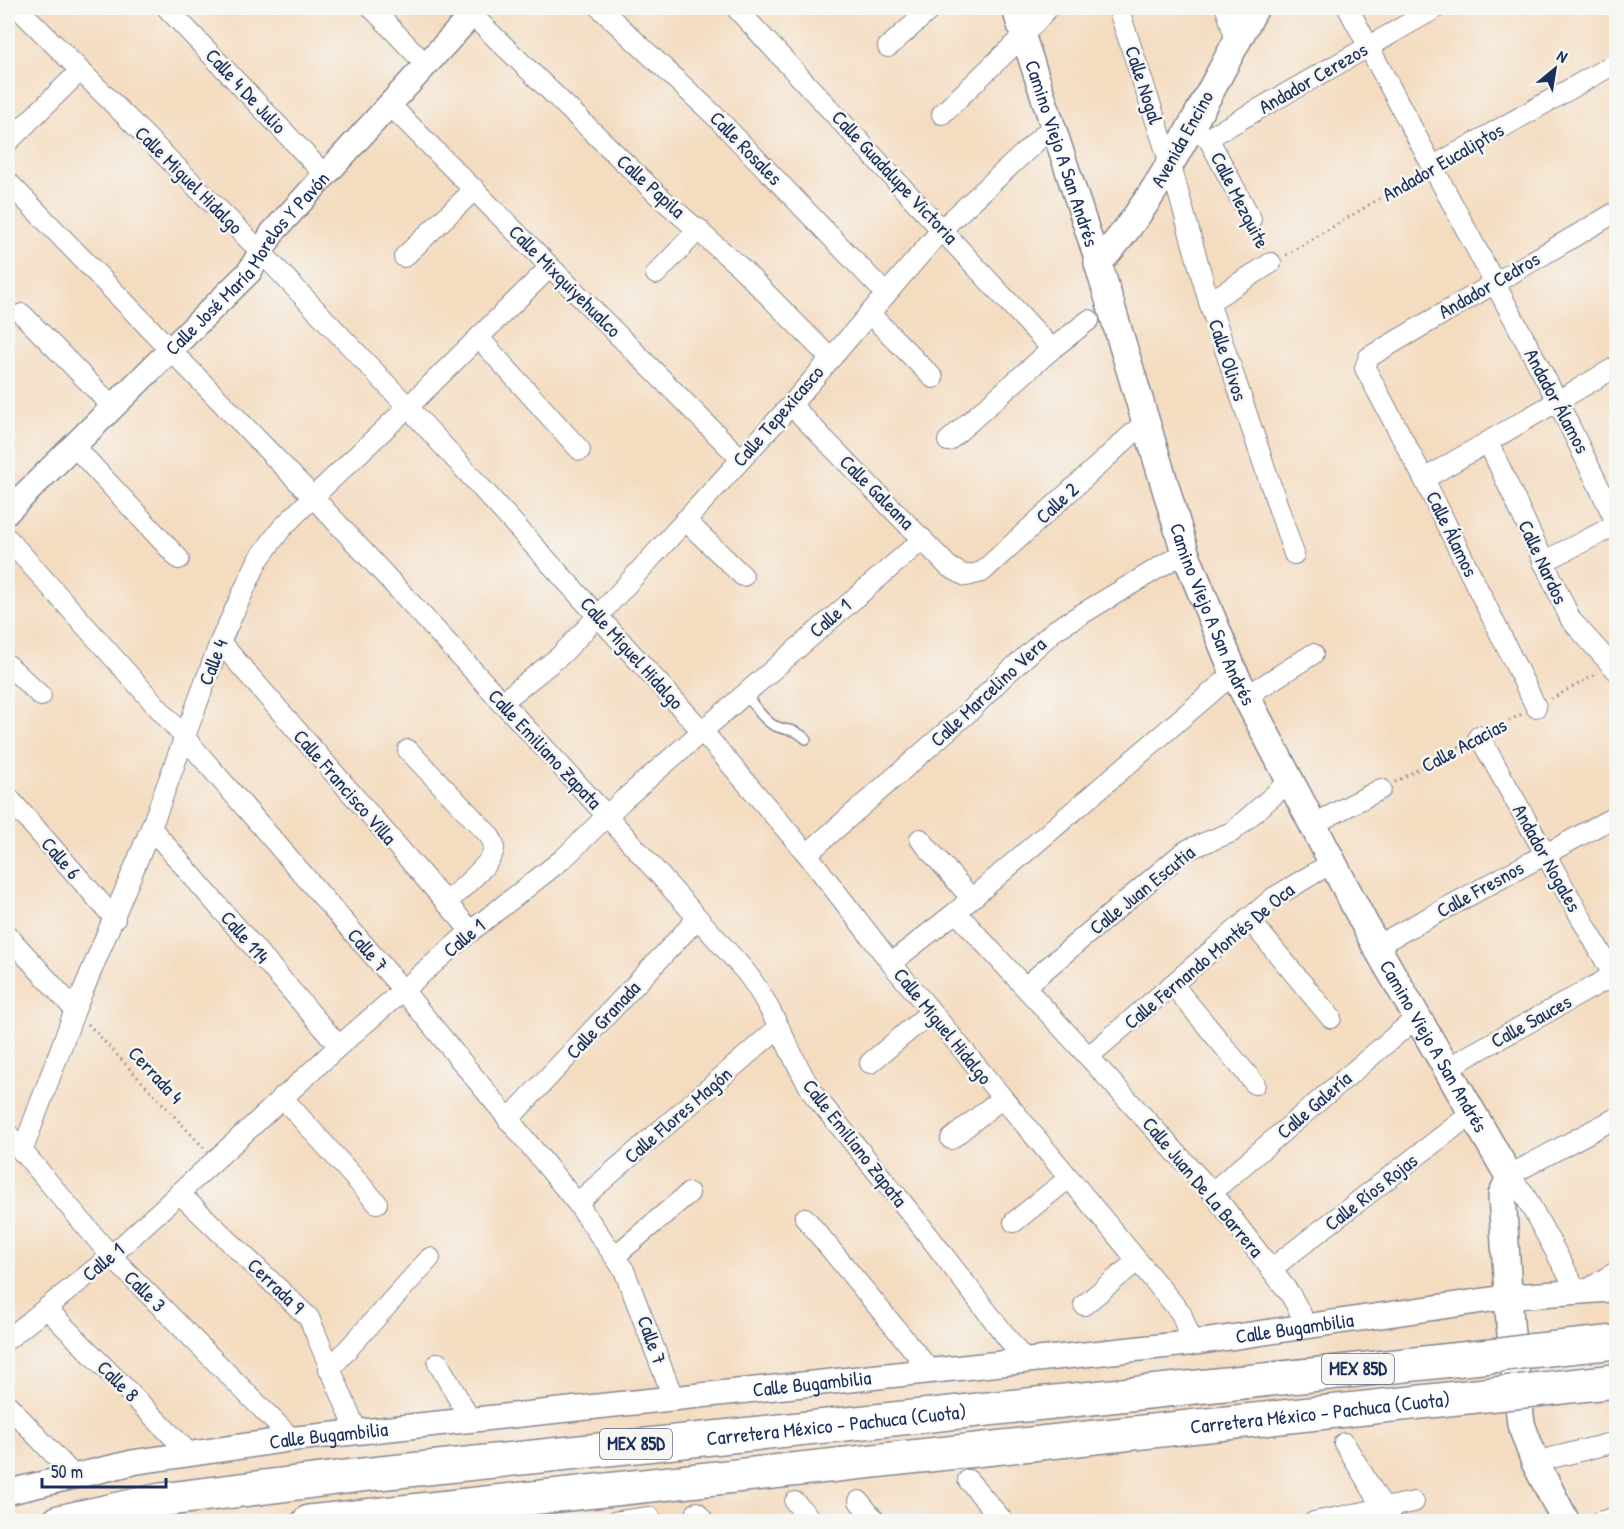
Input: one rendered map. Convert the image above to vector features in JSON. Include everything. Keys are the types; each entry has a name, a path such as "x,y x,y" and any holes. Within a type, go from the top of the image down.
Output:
{"highway":[{"name":"Carretera México - Pachuca (Cuota)","path":"59,1521 161,1500 361,1475 1617,1342"},
{"name":"Carretera México - Pachuca (Cuota)","path":"309,1521 1617,1381"}],"main road":[{"name":"Avenida Encino","path":"1098,263 1140,210 1170,163 1198,133 1236,41 1255,8"},
{"name":"Camino Viejo A San Andrés","path":"1098,263 1144,423 1185,552 1234,673 1376,946 1509,1177"},
{"path":"1509,1177 1502,1195 1508,1297 1521,1424 1535,1462 1566,1521"}],"street":[{"name":"Calle Miguel Hidalgo","path":"18,8 261,252 408,407 703,732 807,854 891,963 1181,1313 1192,1343"},
{"name":"Calle 4 De Julio","path":"167,8 325,175"},
{"path":"372,8 424,64"},
{"name":"Calle Rosales","path":"600,8 717,118 886,294"},
{"name":"Calle Guadalupe Victoria","path":"736,8 943,228 1052,349"},
{"path":"888,47 932,8"},
{"name":"Camino Viejo A San Andrés","path":"1014,8 1098,263"},
{"path":"942,114 1023,36 1048,8"},
{"name":"Calle Nogal","path":"1118,8 1170,163"},
{"path":"1226,8 1236,41"},
{"name":"Andador Álamos","path":"1348,8 1492,282 1557,400 1617,523"},
{"name":"Andador Cerezos","path":"1198,133 1368,46 1436,8"},
{"name":"Calle José María Morelos Y Pavón","path":"8,508 74,446 249,272 273,232 424,64 475,11"},
{"name":"Calle Papila","path":"475,11 661,198 699,230 830,358"},
{"name":"Andador Eucaliptos","path":"1432,167 1617,63"},
{"path":"8,142 80,71"},
{"name":"Calle Mixquiyehualco","path":"389,104 741,459"},
{"name":"Calle Tepexicasco","path":"501,703 561,655 790,405 943,228 1053,126"},
{"name":"Calle Mezquite","path":"1198,133 1251,219"},
{"name":"Calle Olivos","path":"1170,163 1209,302 1294,554"},
{"name":"Calle Emiliano Zapata","path":"8,182 313,497 607,816 760,990 802,1076 815,1096 918,1222 1025,1361"},
{"path":"404,257 475,189"},
{"name":"Andador Cedros","path":"1366,363 1374,354 1492,282 1617,212"},
{"path":"656,274 699,230"},
{"path":"1209,302 1271,263"},
{"name":"Calle 4","path":"22,1152 75,1010 115,920 151,828 220,642 258,560 281,529 550,267"},
{"path":"869,313 933,378"},
{"path":"22,314 113,407"},
{"path":"948,441 1052,349 1089,320"},
{"path":"479,338 580,450"},
{"name":"Calle Álamos","path":"1366,363 1367,373 1424,478 1536,707"},
{"path":"1424,478 1617,367"},
{"name":"Calle Galeana","path":"790,405 949,567 966,576"},
{"name":"Calle 2","path":"966,576 982,572 1144,423"},
{"name":"Calle Nardos","path":"1488,442 1571,620 1615,667"},
{"path":"74,446 179,559"},
{"path":"685,520 743,576"},
{"path":"1543,562 1617,523"},
{"name":"Calle 1","path":"8,1339 111,1257 282,1097 402,990 471,931 564,858 607,816 923,538"},
{"name":"Calle 7","path":"8,539 185,738 402,990 577,1203 615,1256 635,1294 673,1397"},
{"name":"Calle Marcelino Vera","path":"807,854 971,710 1004,676 1055,630 1185,552"},
{"name":"Calle Francisco Villa","path":"220,642 471,931"},
{"path":"1245,697 1313,654"},
{"path":"8,665 41,696"},
{"path":"891,963 956,912 1234,673"},
{"name":"Andador Nogales","path":"1479,736 1544,854 1616,976"},
{"path":"408,750 493,842 494,848 489,860 446,903"},
{"name":"Calle Juan Escutia","path":"1026,986 1180,855 1189,849 1232,832 1291,780"},
{"path":"1314,824 1381,789"},
{"name":"Calle 6","path":"8,797 115,920"},
{"name":"Calle Fresnos","path":"1376,946 1617,816"},
{"name":"Calle 114","path":"151,828 339,1046"},
{"path":"920,839 971,898"},
{"name":"Calle Fernando Montés De Oca","path":"1089,1056 1273,898 1333,862"},
{"name":"Calle Juan De La Barrera","path":"956,912 1212,1192 1296,1302 1304,1326"},
{"path":"1248,918 1331,1018"},
{"name":"Calle Granada","path":"508,1120 698,919"},
{"path":"8,936 75,1010"},
{"name":"Calle Sauces","path":"1445,1069 1616,976"},
{"path":"1173,985 1255,1084"},
{"path":"870,1063 932,1012"},
{"name":"Calle Galería","path":"1212,1192 1416,1017"},
{"name":"Calle Flores Magón","path":"577,1203 779,1027"},
{"path":"282,1097 377,1203"},
{"path":"951,1139 1002,1098"},
{"name":"Calle Ríos Rojas","path":"1271,1269 1471,1114"},
{"path":"1509,1177 1617,1118"},
{"name":"Calle 3","path":"8,1134 111,1257 292,1439"},
{"name":"Camino Viejo A San Andrés","path":"1509,1177 1523,1192 1580,1293"},
{"path":"1014,1222 1069,1178"},
{"name":"Cerrada 9","path":"179,1193 309,1318 357,1432"},
{"path":"615,1256 688,1193"},
{"path":"805,1218 929,1369"},
{"path":"329,1370 430,1258"},
{"path":"1084,1305 1137,1261"},
{"path":"1580,1293 1617,1272"},
{"name":"Calle Bugambilia","path":"8,1492 73,1475 292,1439 929,1369 1192,1343 1508,1297 1617,1289"},
{"name":"Calle 8","path":"46,1308 190,1454"},
{"path":"438,1363 470,1419"},
{"path":"8,1405 73,1475"},
{"path":"1535,1462 1617,1442"},
{"path":"1344,1443 1388,1515"},
{"path":"968,1480 1004,1521"},
{"path":"859,1501 876,1521"},
{"path":"795,1502 813,1521"},
{"path":"1314,1521 1388,1515 1414,1502"},
{"path":"614,1521 650,1517"},
{"path":"1599,1521 1617,1517"}],"lane":[{"path":"745,694 776,727 794,729 806,739"}],"path":[{"name":"Andador Eucaliptos","path":"1271,263 1432,167"},
{"name":"Calle Mezquite","path":"1251,219 1271,263"},
{"name":"Calle Acacias","path":"1381,789 1615,667"},
{"name":"Cerrada 4","path":"75,1010 216,1160"}]}
